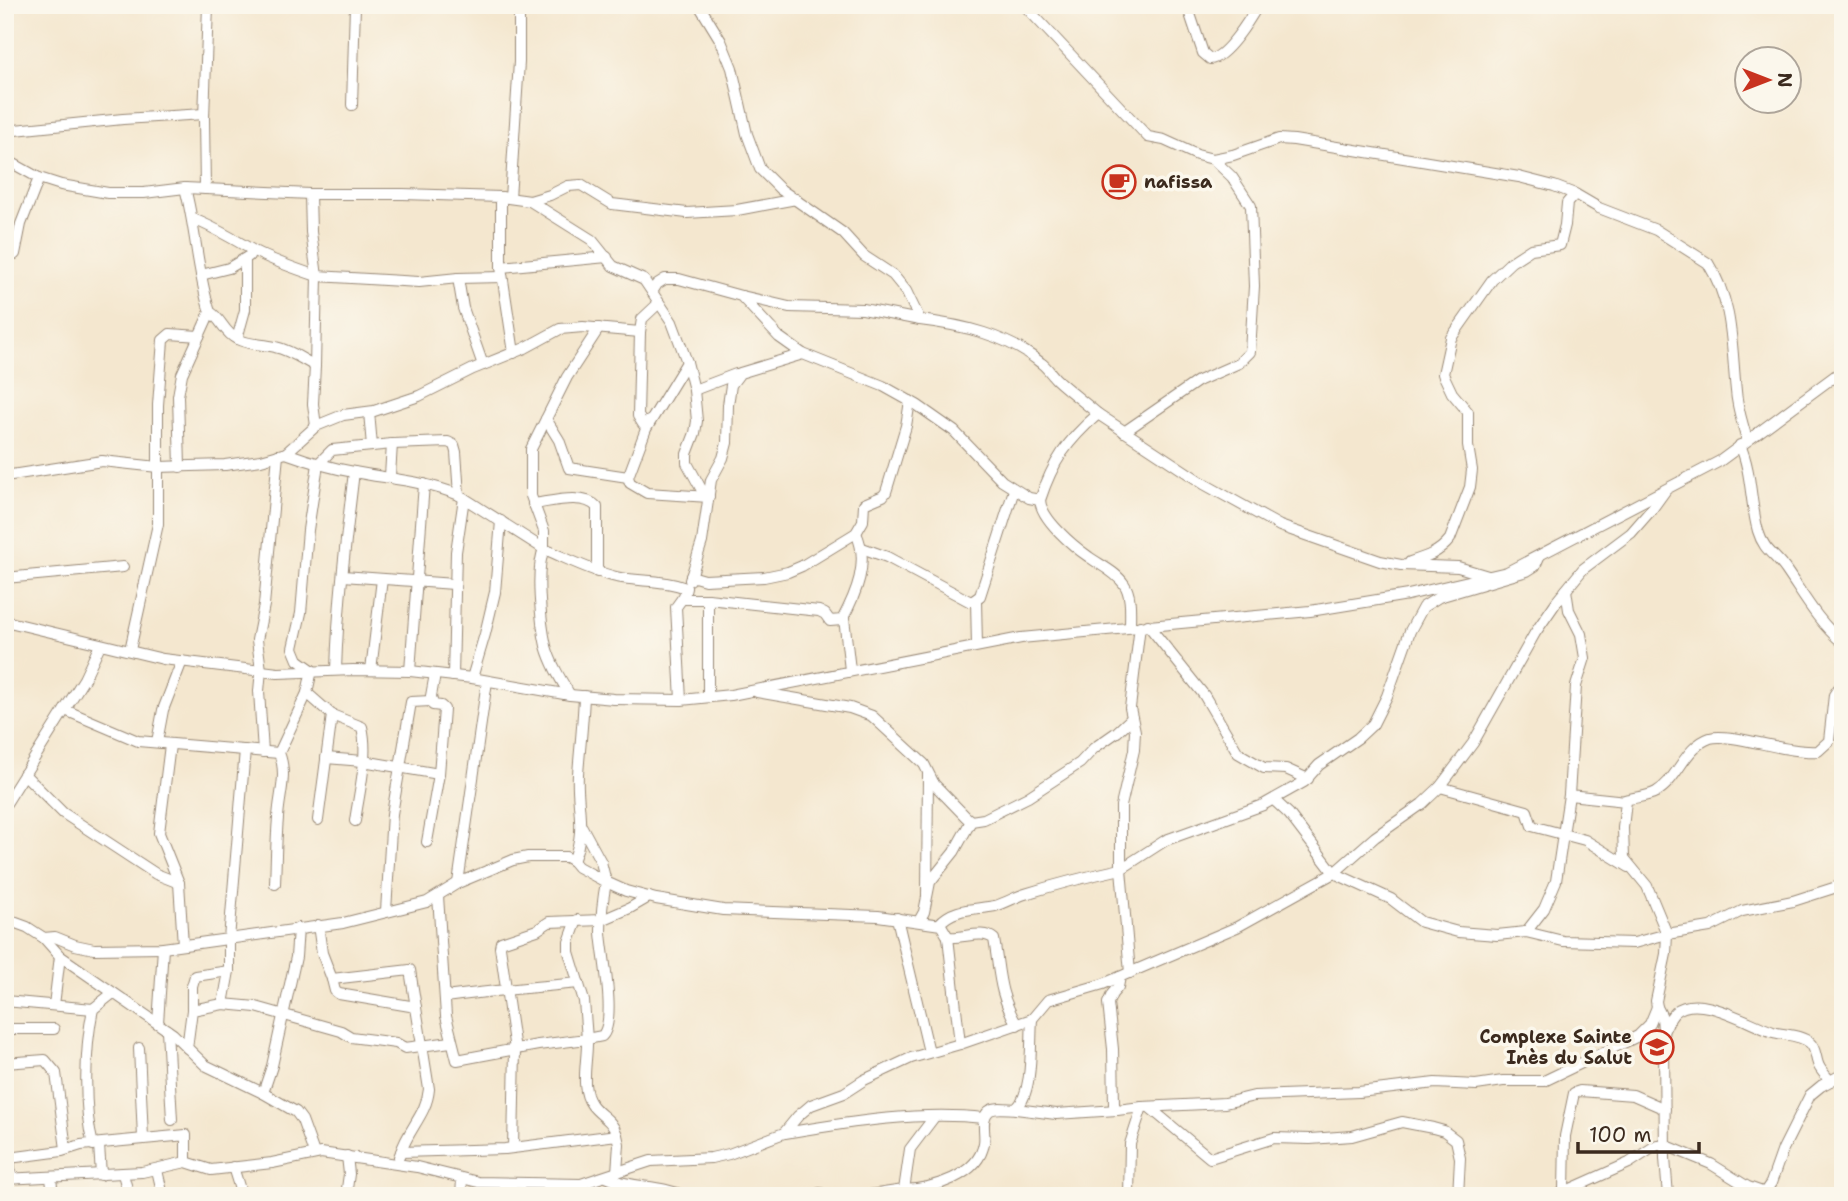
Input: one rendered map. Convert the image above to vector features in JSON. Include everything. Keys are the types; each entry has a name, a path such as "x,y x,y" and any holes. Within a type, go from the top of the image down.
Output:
{"street":[{"path":"205,189 204,114 208,5"},
{"path":"352,105 355,5"},
{"path":"514,353 501,272 505,198 519,62 519,5"},
{"path":"699,5 721,41 732,68 747,134 760,169 780,189 843,233 864,256 893,275 906,291 920,320"},
{"path":"1024,5 1148,137 1164,140 1213,159 1279,139 1519,177 1575,194 1599,208 1656,230 1708,263 1727,305 1731,324 1736,392 1758,531 1765,549 1779,561 1812,611 1843,643"},
{"path":"1187,5 1203,53 1210,59 1219,57 1258,5"},
{"path":"5,131 204,114"},
{"path":"5,159 38,178 61,186 108,193 144,193 185,188 310,194 403,194 530,201 568,186 581,184 612,204 676,213 737,210 796,199"},
{"path":"1124,432 1198,382 1239,363 1250,352 1254,286 1251,205 1232,177 1213,159"},
{"path":"15,254 21,223 38,178"},
{"path":"180,467 178,396 182,374 210,312 185,188"},
{"path":"310,194 311,232 317,276 313,395 316,426"},
{"path":"1401,565 1425,558 1444,546 1450,539 1470,487 1472,470 1468,446 1468,412 1452,393 1443,374 1451,338 1492,280 1511,262 1531,249 1560,245 1567,203 1575,194"},
{"path":"530,201 592,240 613,266 644,280 672,322 694,390 697,421 687,458 707,496"},
{"path":"193,219 216,228 255,251 317,276 419,282 607,257"},
{"path":"201,275 229,268 255,251"},
{"path":"237,339 244,310 245,260"},
{"path":"458,278 463,308 483,365"},
{"path":"652,292 657,284 665,279 679,279 789,307 863,309 973,330 1015,347 1042,363 1098,414 1124,432 1204,484 1280,526 1380,561 1401,565 1458,567 1488,576"},
{"path":"741,296 779,337 803,354 862,377 910,401 954,431 1002,481 1029,498 1040,500"},
{"path":"652,420 643,424 638,416 640,332 642,319 659,303"},
{"path":"210,312 228,334 237,339 248,344 286,350 315,366"},
{"path":"570,695 546,646 539,581 544,531 533,504 531,449 567,377 599,328"},
{"path":"5,476 102,461 180,467 261,460 282,454 316,426 343,415 369,412 419,396 560,329 599,328 640,332"},
{"path":"130,650 158,524 158,405 163,340 170,334 199,336"},
{"path":"694,390 803,354"},
{"path":"687,362 646,429 628,477 630,483 642,491 707,496"},
{"path":"5,621 100,645 182,661 278,673 312,670 410,671 614,699 681,700 708,697 1021,638 1310,611 1408,595 1507,572 1720,461 1843,370"},
{"path":"681,700 676,607 691,576 702,542 711,480 723,458 727,443 727,405 731,385 740,373"},
{"path":"691,576 705,580 764,577 788,572 856,533 863,522 864,504 886,492 906,426 910,401"},
{"path":"369,412 372,446"},
{"path":"1098,414 1074,435 1065,447 1048,478 1040,505 1051,523 1087,556 1125,585 1140,626 1204,695 1238,753 1264,768 1286,769 1308,779"},
{"path":"546,419 559,440 569,468 628,477"},
{"path":"312,670 298,660 293,648 301,613 308,530 318,464 332,450 448,442 454,445 462,496 454,584 453,676"},
{"path":"390,476 393,444"},
{"path":"282,454 354,472 390,476 462,496 544,549 597,572 686,588"},
{"path":"263,752 259,691 261,670 257,640 264,605 282,454"},
{"path":"336,670 344,548 354,472"},
{"path":"410,671 424,484"},
{"path":"862,548 887,557 969,601 976,600 980,596 1014,490"},
{"path":"784,1133 805,1108 845,1093 864,1080 929,1052 1032,1019 1048,1000 1103,984 1237,928 1334,873 1375,837 1422,804 1440,787 1473,743 1535,633 1566,590 1583,569 1631,533 1665,491"},
{"path":"533,504 584,499 593,502 597,507 597,572"},
{"path":"471,678 495,592 501,521"},
{"path":"850,670 844,618 861,573 862,548 856,533"},
{"path":"939,924 959,911 995,906 1032,892 1121,869 1166,840 1274,800 1308,779 1319,765 1373,724 1387,696 1410,631 1423,607 1439,597 1527,571 1535,566 1539,557"},
{"path":"5,578 123,568"},
{"path":"343,576 454,584"},
{"path":"372,670 382,579"},
{"path":"1526,932 1544,909 1556,881 1569,795 1576,686 1585,658 1581,634 1569,610 1566,590"},
{"path":"682,598 819,611 832,621 844,618"},
{"path":"708,599 708,697"},
{"path":"976,600 977,646"},
{"path":"1116,1110 1113,1099 1113,1049 1108,1008 1109,998 1125,975 1121,806 1134,750 1130,708 1140,626"},
{"path":"5,805 84,679 100,645"},
{"path":"157,742 163,710 182,661"},
{"path":"275,884 278,815 283,788 283,764 279,753 307,693 312,670"},
{"path":"427,842 439,774 444,709 433,705 431,701 435,674"},
{"path":"457,883 487,681"},
{"path":"1569,795 1625,800 1648,795 1664,787 1679,765 1703,742 1712,738 1790,750 1818,751 1829,741 1834,695 1843,688"},
{"path":"749,691 803,699 872,716 928,770 934,784 971,821 996,814 1063,775 1132,718"},
{"path":"307,693 332,715 362,727 363,761 355,821"},
{"path":"573,861 582,827 578,777 583,696"},
{"path":"386,911 392,814 411,702 431,701"},
{"path":"65,710 138,741 279,753"},
{"path":"318,820 332,715"},
{"path":"170,745 159,833 179,883 183,945"},
{"path":"223,1004 229,971 229,939 245,750"},
{"path":"326,758 363,761 439,774"},
{"path":"927,895 928,770"},
{"path":"24,774 63,813 156,874 179,883"},
{"path":"1440,787 1527,811 1532,825 1585,840 1629,867"},
{"path":"1274,800 1289,814 1334,873 1380,894 1421,922 1439,928 1489,935 1526,932 1563,940 1633,943 1710,927 1742,911 1793,901 1843,885"},
{"path":"863,1196 892,1194 935,1185 961,1174 974,1162 984,1147 984,1118 989,1111 996,1109 1056,1114 1225,1103 1254,1096 1359,1092 1436,1083 1476,1085 1503,1081 1544,1081 1638,1036 1650,1024 1657,1007 1667,934 1647,886 1624,859 1622,848 1625,800"},
{"path":"919,921 924,912 930,882 954,852 971,821"},
{"path":"438,896 445,998 451,1042 457,1060 602,1035 608,1027 607,977 601,933 606,882 601,862 582,827"},
{"path":"44,938 55,937 93,949 163,948 348,922 427,902 457,883 513,860 528,857 566,857 578,867 606,882 649,897 723,910 820,912 939,924 948,937 960,1044"},
{"path":"513,1148 515,1050 501,942 537,930 549,922 602,920 649,897"},
{"path":"897,918 929,1052"},
{"path":"5,919 27,927 44,938 60,956 163,1027 205,1065 263,1093 300,1116 314,1153"},
{"path":"577,920 569,946 584,1000 587,1039 584,1087 590,1103 607,1116 614,1126 619,1144 617,1172"},
{"path":"318,925 322,953 335,991 339,995 416,1007"},
{"path":"263,1093 272,1066 296,957 298,928"},
{"path":"948,937 963,938 983,933 994,939 995,962 1002,993 1017,1025"},
{"path":"163,948 163,1027 172,1120"},
{"path":"54,1005 60,956"},
{"path":"332,979 410,970 429,1086 427,1104 407,1135 396,1164"},
{"path":"187,1048 195,976 229,971"},
{"path":"445,998 485,991 507,992 579,983"},
{"path":"101,1175 96,1145 89,1129 89,1027 93,1009 113,993"},
{"path":"5,1001 93,1009"},
{"path":"192,1010 223,1004 256,1007 341,1031 351,1037 396,1043 405,1048 451,1042"},
{"path":"1663,1031 1670,1017 1686,1006 1713,1008 1774,1032 1808,1041 1814,1049 1820,1069 1830,1081"},
{"path":"1657,1007 1662,1017 1663,1031 1668,1196"},
{"path":"1016,1109 1024,1098 1031,1055 1032,1019"},
{"path":"5,1029 54,1029"},
{"path":"139,1048 144,1138"},
{"path":"5,1063 45,1060 50,1064 56,1073 66,1149"},
{"path":"1665,1109 1633,1095 1580,1091 1574,1093 1560,1193 1629,1163 1657,1145 1665,1145 1711,1164 1763,1194 1810,1095 1843,1074"},
{"path":"5,1099 8,1179 123,1174 157,1170 186,1162 211,1170 272,1163 314,1153 417,1167 462,1179 581,1184 651,1161 711,1158 741,1150 784,1133 836,1125 935,1116 984,1118"},
{"path":"1129,1196 1128,1153 1145,1107"},
{"path":"1145,1107 1210,1158 1273,1138 1352,1136 1402,1122 1433,1128 1451,1136 1459,1146 1458,1196"},
{"path":"904,1190 910,1149 935,1116"},
{"path":"9,1157 144,1138 186,1135 186,1162"},
{"path":"401,1152 513,1148 617,1135"},
{"path":"346,1196 349,1174 347,1156"},
{"path":"233,1167 242,1196"},
{"path":"157,1170 163,1196"},
{"path":"123,1174 129,1196"},
{"path":"606,1177 627,1185 666,1189 681,1195"},
{"path":"51,1178 53,1196"},
{"path":"461,1196 462,1179"},
{"path":"573,1196 581,1184"},
{"path":"811,1196 820,1193 831,1196"}],"place":[{"name":"nafissa","path":"1119,182"},
{"name":"Complexe Sainte Inès du Salut","path":"1657,1047"}]}
